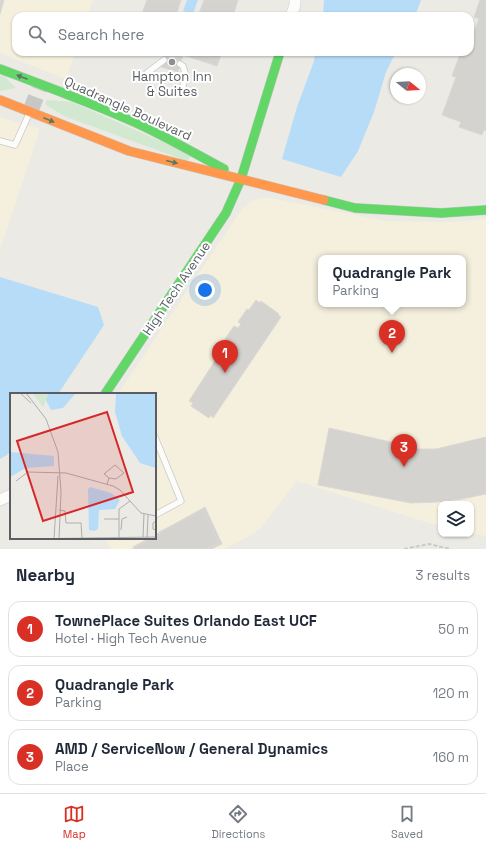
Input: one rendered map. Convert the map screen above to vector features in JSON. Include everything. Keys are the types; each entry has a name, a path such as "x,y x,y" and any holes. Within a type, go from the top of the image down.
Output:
{"street":[{"path":"292,12 295,0"},
{"name":"High Tech Avenue","path":"106,393 226,213 241,179 279,56"},
{"name":"Quadrangle Boulevard","path":"0,69 81,99 134,122 186,148 241,179"},
{"name":"Quadrangle Boulevard","path":"0,100 129,151 355,208 441,213 486,210"},
{"path":"0,500 10,495"}],"lane":[{"path":"147,73 164,60"},
{"path":"180,64 183,66 185,73 183,87"},
{"path":"0,140 15,145 30,112"},
{"path":"156,440 181,501 156,514"}],"path":[{"path":"404,549 429,544 450,549"}],"shaded area":[{"path":"0,0 93,0 88,12 12,12 12,56 74,56 66,79 0,53"},
{"path":"0,117 40,129 0,249"},
{"path":"271,198 386,221 454,222 486,219 486,536 474,534 474,501 438,501 438,525 297,481 261,528 250,536 224,549 111,549 106,539 156,539 156,393 119,393 242,209 253,200"}],"green space":[{"path":"0,75 4,76 16,88 0,91"},
{"path":"47,100 72,102 192,155 187,161 64,116 45,104"}],"water":[{"path":"187,0 198,0 194,12 183,11"},
{"path":"324,0 421,0 416,12 323,12"},
{"path":"315,56 394,56 386,72 374,112 358,151 341,177 282,159 297,107"},
{"path":"0,277 98,307 104,325 59,393 10,393 10,452 0,459"}],"building":[{"path":"0,0 4,0 0,14"},
{"path":"147,0 181,0 177,12 142,12"},
{"path":"204,0 238,0 234,12 200,12"},
{"path":"480,0 486,0 486,131 484,130 482,135 459,127 461,122 442,115 456,77 452,76 459,56 474,56 474,32 479,19 474,17"},
{"name":"Hampton Inn & Suites","path":"165,56 183,56 178,72 161,67"},
{"name":"Hampton Inn & Suites","path":"186,56 221,56 217,66"},
{"path":"256,300 260,303 261,301 281,317 213,418 211,415 209,418 191,406 193,403 189,401 226,344 223,342 234,326 238,328 241,324 238,322 247,309 249,310"},
{"path":"329,428 404,445 415,449 436,449 486,437 486,494 437,502 411,503 318,485"},
{"path":"205,507 222,544 211,549 134,549 133,547 148,539 156,539 156,534"},
{"path":"203,510 219,543 207,549 134,549 152,539 156,539 156,537 160,535 159,532"}],"tunnel":[{"path":"30,112 41,84"}],"traffic: fast":[{"path":"106,393 226,213 241,179 279,56"},
{"path":"0,69 134,122 224,169"},
{"path":"324,200 355,208 441,213 486,210"}],"traffic: slow":[{"path":"0,100 129,151 324,200"}],"place":[{"name":"Hampton Inn & Suites","path":"172,62"},
{"name":"Quadrangle Park","path":"392,353"},
{"name":"TownePlace Suites Orlando East UCF","path":"225,373"},
{"name":"AMD / ServiceNow / General Dynamics","path":"404,467"}]}
